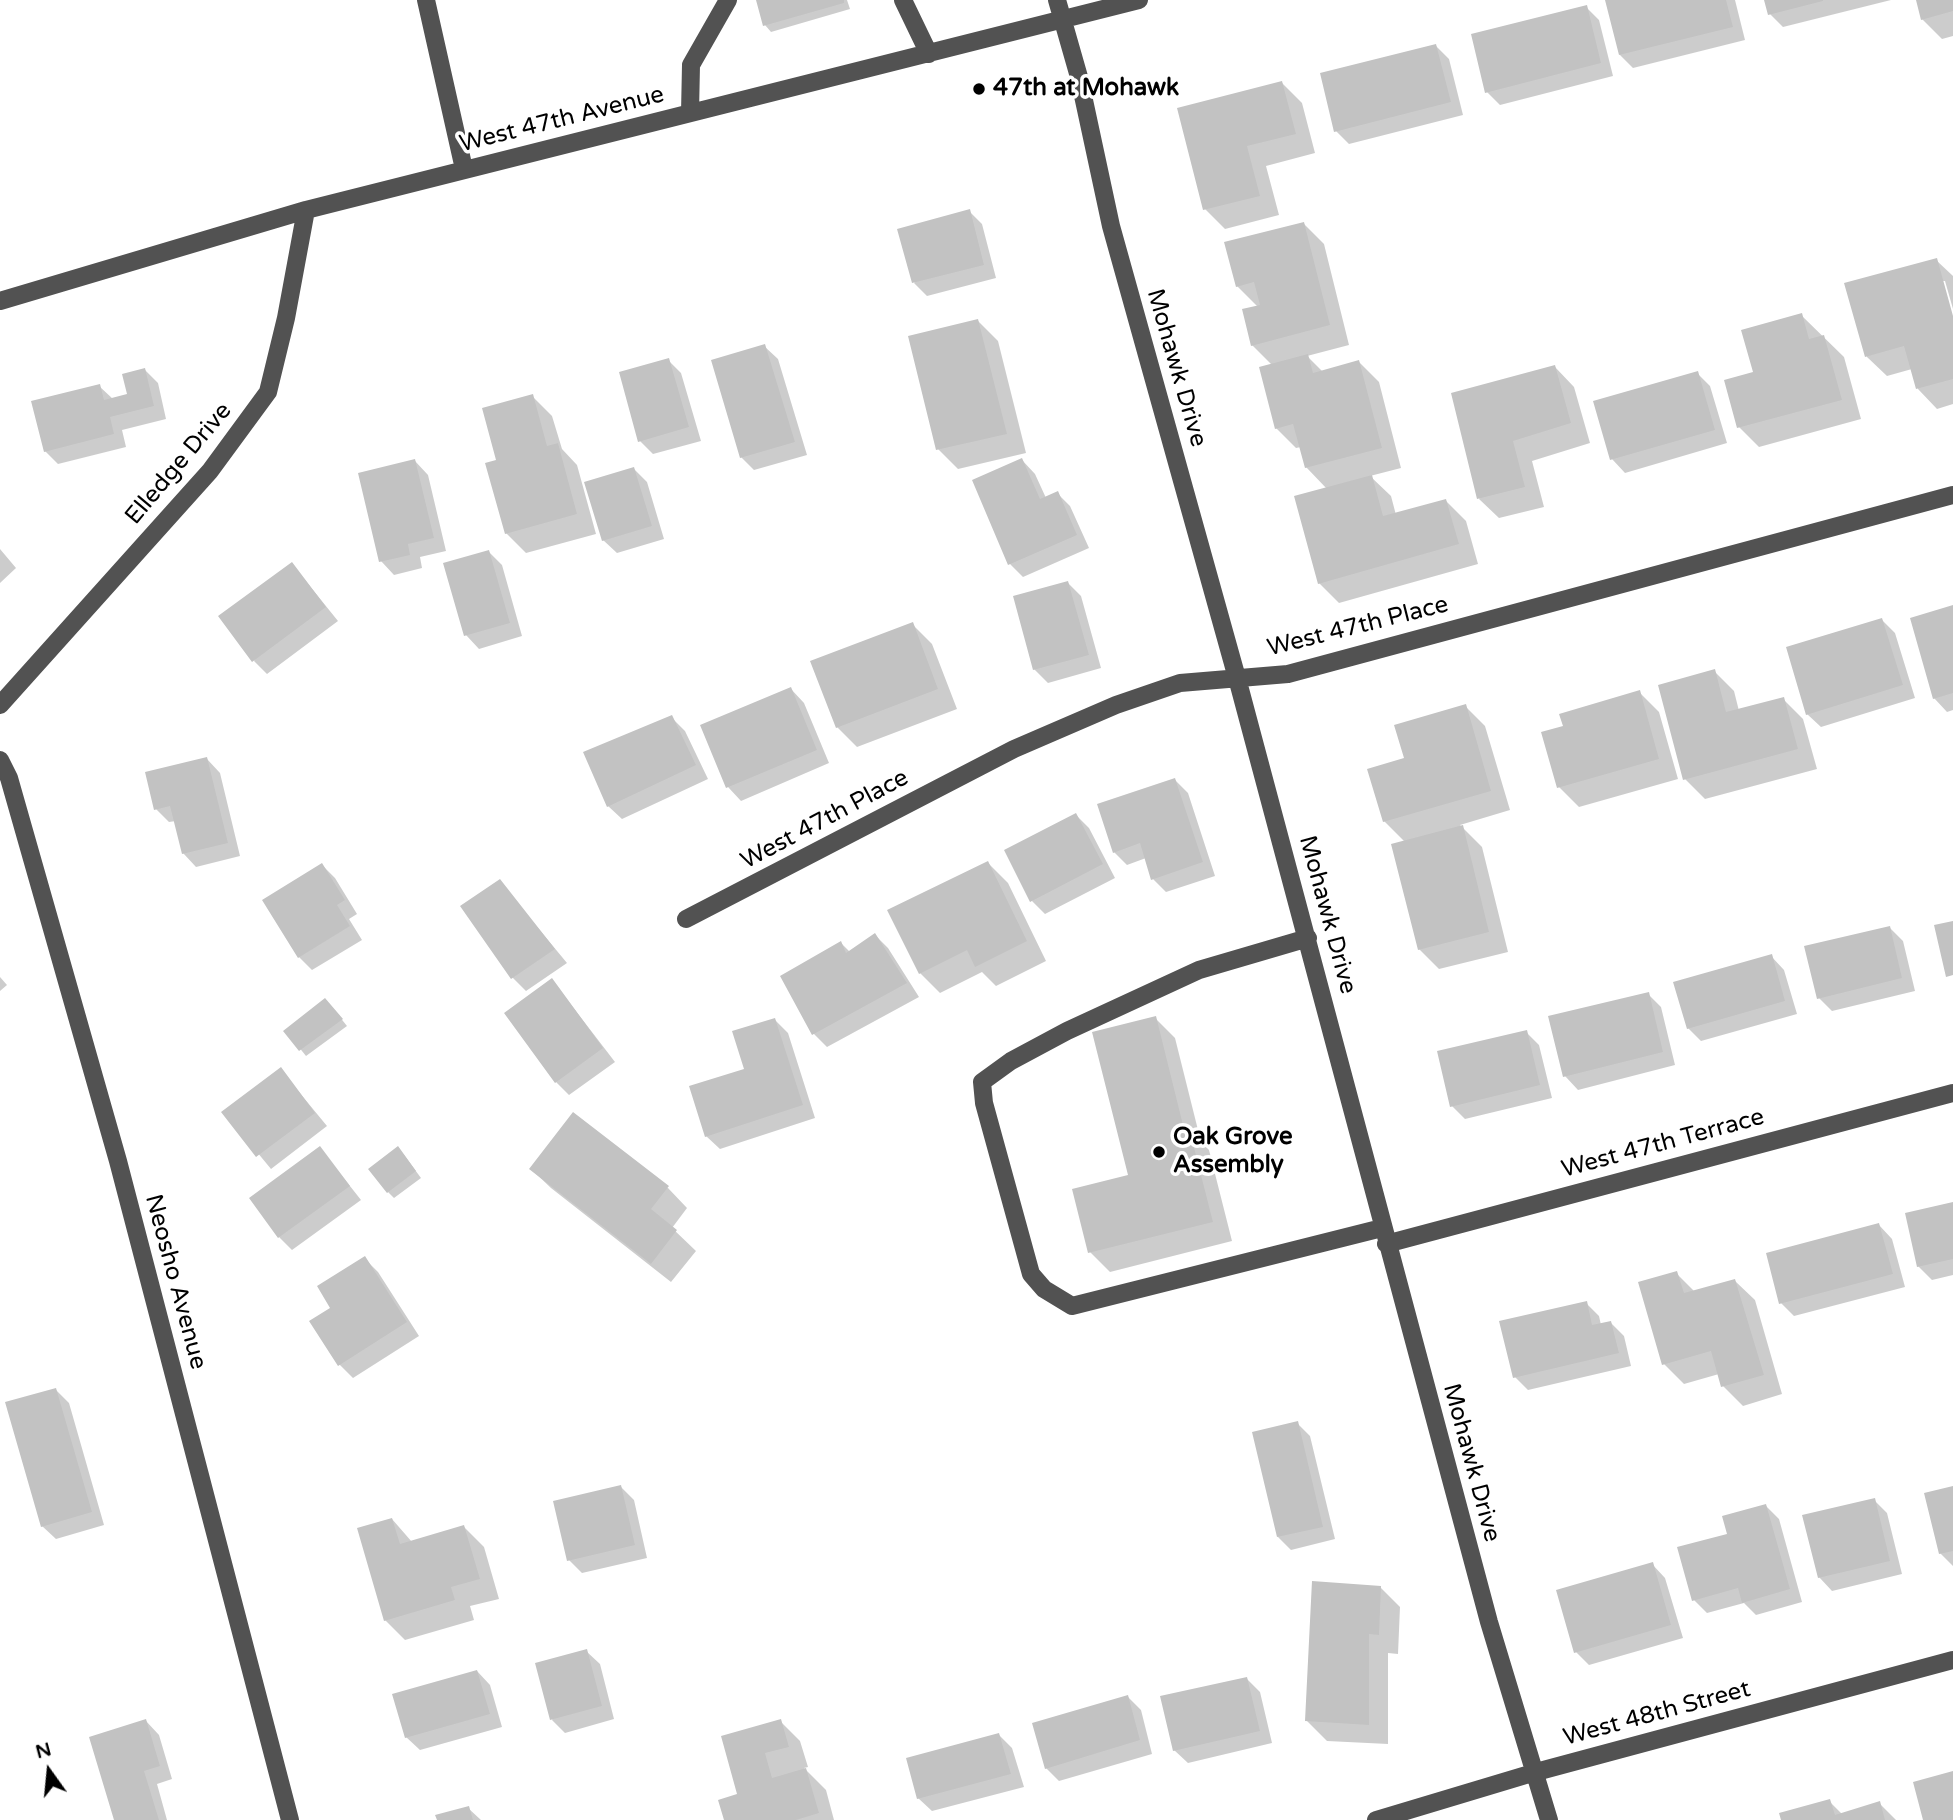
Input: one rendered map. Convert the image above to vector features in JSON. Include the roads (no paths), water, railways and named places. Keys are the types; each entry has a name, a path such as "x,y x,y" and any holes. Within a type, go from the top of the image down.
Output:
{"street":[{"path":"426,0 464,169"},
{"path":"690,114 691,65 728,0"},
{"path":"903,0 929,54"},
{"name":"Mohawk Drive","path":"1057,0 1079,77 1111,226 1308,938 1384,1236 1489,1622 1549,1820"},
{"name":"West 47th Avenue","path":"0,301 306,209 1139,0"},
{"name":"Elledge Drive","path":"0,705 211,471 268,392 286,318 306,209"},
{"name":"West 47th Place","path":"687,919 1027,743 1116,705 1180,683 1288,674 1953,495"},
{"name":"Neosho Avenue","path":"0,760 9,778 118,1161 290,1820"},
{"name":"West 47th Terrace","path":"1308,938 1199,970 1066,1031 1011,1061 982,1082 984,1103 1031,1275 1044,1289 1072,1306 1384,1236 1953,1093"},
{"name":"West 48th Street","path":"1376,1820 1536,1772 1953,1660"}],"place":[{"name":"47th at Mohawk","path":"979,89"},
{"name":"Oak Grove Assembly","path":"1159,1152"}]}
